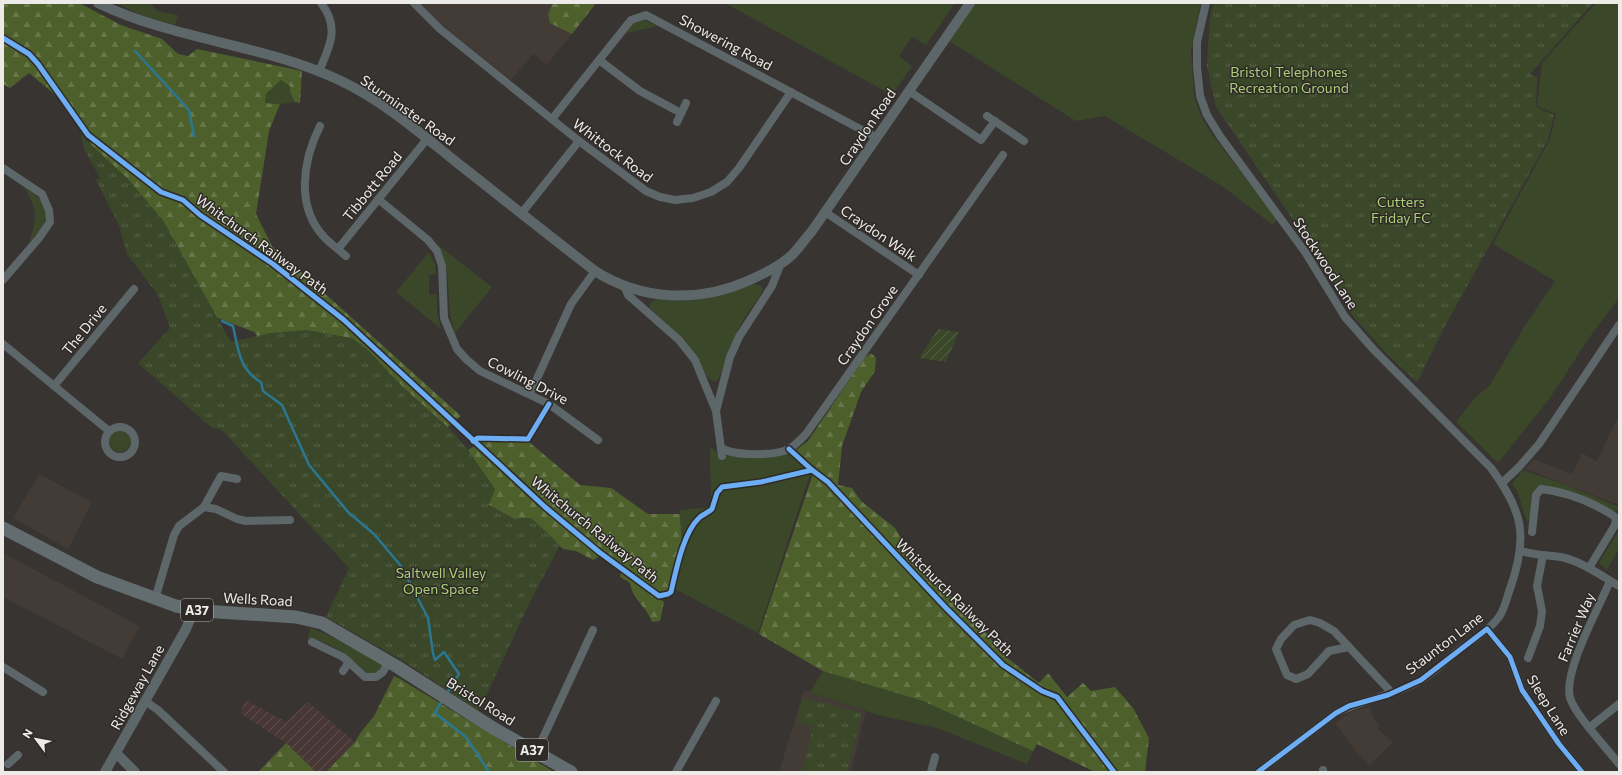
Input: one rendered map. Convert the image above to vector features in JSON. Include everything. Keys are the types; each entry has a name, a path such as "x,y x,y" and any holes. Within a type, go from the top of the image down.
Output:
{"highway":[{"name":"Wells Road","path":"3,528 97,577 155,599 194,610 308,619 331,628 392,664"},
{"name":"Bristol Road","path":"392,664 493,728 571,772"}],"street":[{"name":"Sturminster Road","path":"99,3 133,19 300,64 318,71 367,95 427,138 521,214 595,271 607,279 624,286"},
{"path":"318,71 331,43 332,29 331,19 320,3"},
{"name":"Whittock Road","path":"414,3 440,29 552,119 646,192 660,197 675,200 693,198 711,192 727,182 739,168 791,92"},
{"name":"Craydon Road","path":"624,286 658,295 699,295 721,291 741,284 771,270 781,263 801,244 825,212 970,3"},
{"name":"Stockwood Lane","path":"1206,3 1197,42 1197,67 1200,96 1207,115 1220,136 1305,252 1345,317 1379,355 1492,468 1512,500"},
{"name":"Showering Road","path":"552,119 631,20 646,14 877,138"},
{"path":"599,60 640,91 681,113"},
{"path":"909,91 981,140 995,121"},
{"path":"677,122 686,103"},
{"path":"987,116 1024,141"},
{"path":"320,126 310,145 305,167 305,188 308,206 315,223 324,237 346,256"},
{"name":"Tibbott Road","path":"338,249 427,138"},
{"path":"521,214 580,141"},
{"name":"Craydon Grove","path":"721,452 738,454 775,453 789,449 806,434 1002,155"},
{"path":"3,168 42,194 49,210 50,222 39,238 3,280"},
{"name":"Cowling Drive","path":"378,199 428,240 437,251 442,266 444,318 457,349 480,371 530,394 567,415 598,440"},
{"name":"Craydon Walk","path":"825,212 919,275"},
{"name":"Craydon Road","path":"716,411 730,358 739,337 772,286 781,263"},
{"path":"530,394 571,304 595,271"},
{"name":"Craydon Road","path":"624,286 628,295 679,340 695,360 716,411 721,452"},
{"name":"The Drive","path":"54,386 134,289"},
{"path":"1502,483 1519,468 1539,444 1619,325"},
{"path":"3,344 109,431"},
{"path":"155,599 174,535 179,526 204,507 221,476 237,479"},
{"path":"1532,532 1536,495 1541,490 1554,491 1580,499 1614,516 1616,519 1615,525 1589,568"},
{"name":"Staunton Lane","path":"1258,772 1336,713 1349,706 1392,693 1421,680 1488,629 1499,616 1517,568 1521,551 1520,523 1512,500"},
{"path":"204,507 216,509 237,519 246,521 290,520"},
{"path":"1521,551 1561,557 1589,568 1619,586"},
{"path":"1528,658 1540,626 1542,611 1537,586 1543,555"},
{"name":"Farrier Way","path":"1610,581 1570,676 1571,699 1590,728 1619,764"},
{"name":"Ridgeway Lane","path":"135,772 116,753 186,629 194,610"},
{"path":"1349,647 1329,651 1308,674 1296,679 1287,675 1276,649 1281,639 1294,625 1310,620 1331,628 1349,647 1392,693"},
{"name":"Sleep Lane","path":"1488,629 1510,657 1522,690 1559,744 1582,772"},
{"path":"536,752 593,630"},
{"path":"312,642 343,657 361,674 371,678 376,677 392,664"},
{"path":"343,671 349,662"},
{"path":"3,667 43,692"},
{"path":"145,701 158,710 224,772"},
{"path":"676,772 716,701"},
{"path":"1590,728 1619,704"},
{"path":"105,772 116,753"},
{"path":"7,763 18,755"},
{"path":"931,772 935,757"}],"shaded area":[{"path":"420,3 596,3 547,65 533,54 511,80 441,24"},
{"path":"1619,415 1619,505 1525,469 1534,459 1572,474 1582,453 1597,461"},
{"path":"39,474 92,502 68,549 13,518"},
{"path":"3,553 140,626 122,659 3,597"},
{"path":"804,690 866,711 851,772 779,772"},
{"path":"246,700 286,722 308,702 355,742 326,772 316,772 286,743 240,713"},
{"path":"1370,707 1373,717 1379,725 1377,728 1393,742 1370,765 1357,753 1335,723 1353,711"}],"green space":[{"path":"3,3 79,3 121,25 162,39 178,54 188,56 197,49 302,71 300,103 295,102 290,92 290,86 281,80 266,94 265,103 280,104 269,131 256,214 272,246 461,416 443,431 286,371 254,332 215,317 157,226 91,150 89,136 83,123 65,99 53,93 29,73 10,88 3,84"},
{"path":"116,3 150,3 157,11 178,15 175,25 145,17"},
{"path":"553,3 596,3 572,34 550,23 548,14"},
{"path":"725,3 955,3 926,45 912,37 899,56 912,66 892,95"},
{"path":"975,3 1201,3 1191,49 1194,97 1202,118 1213,136 1277,219 1273,225 1222,186 1105,116 1076,121 949,41"},
{"path":"1214,3 1593,3 1530,74 1537,77 1536,107 1554,115 1548,140 1446,324 1417,382 1384,351 1353,316 1328,271 1216,107 1207,66 1210,16"},
{"path":"1596,3 1619,3 1619,298 1589,338 1550,398 1498,463 1456,422 1475,398 1490,385 1526,324 1555,281 1493,244 1550,139 1556,114 1537,106 1542,63"},
{"path":"644,20 658,26 626,33 634,23"},
{"path":"281,80 291,86 290,92 295,102 280,104 265,103 266,94"},
{"name":"Saltwell Valley Open Space","path":"81,135 128,179 163,220 231,342 270,333 307,330 352,338 367,349 403,387 450,429 468,450 495,489 489,505 514,519 531,518 560,545 530,602 479,711 405,662 326,617 349,568 221,429 212,428 138,363 170,328 158,295 127,254 119,225 96,180 100,178 84,149"},
{"path":"24,187 41,200 45,207 46,213 42,227 29,243 34,227 35,214 32,202"},
{"path":"437,244 492,287 455,333 450,310 445,265"},
{"path":"429,252 435,264 436,274 429,275 429,295 437,294 437,312 441,329 396,292"},
{"path":"754,284 760,285 763,289 743,320 718,380 714,382 708,378 687,343 650,308 650,304 656,299 682,301 706,299"},
{"path":"938,329 959,332 946,362 919,358"},
{"path":"871,353 876,358 875,371 861,392 842,446 838,485 852,488 861,501 895,528 913,558 985,631 1001,653 1039,683 1048,673 1067,697 1083,683 1091,691 1115,687 1133,708 1149,738 1145,772 1095,772 1037,744 1033,751 923,701 823,671 759,634 815,468 795,451 808,441 864,358"},
{"path":"120,430 128,433 131,441 128,449 120,452 112,449 109,441 112,433"},
{"path":"483,441 529,442 580,485 611,488 648,514 680,514 682,544 670,590 665,593 660,592 657,597 664,602 660,621 652,622 634,594 630,583 620,577 622,565 605,553 593,560 576,551 563,549 531,518 514,519 489,505 468,450"},
{"path":"712,448 719,454 727,456 746,457 794,453 812,468 758,633 675,589 670,590 682,544 680,510 711,507 710,450"},
{"path":"1523,470 1566,485 1619,507 1619,510 1613,512 1540,486 1532,493 1530,519 1527,522 1517,491 1512,484"},
{"path":"1619,530 1619,548 1607,570 1599,563"},
{"path":"311,628 339,640 381,664 381,668 375,674 369,674 333,646 324,642 307,639"},
{"path":"823,671 923,701 1033,751 1027,764 937,728 878,715 810,692"},
{"path":"394,676 554,772 326,772 355,742 374,716"},
{"path":"803,698 862,713 847,772 802,772 813,726 796,722"},
{"path":"286,743 316,772 258,772"}],"waterway":[{"path":"135,51 189,110 194,136"},
{"path":"222,321 233,326 238,350 248,371 261,382 263,391 282,405 309,465 348,512 374,534 401,566 428,618 435,660 444,652 459,674 447,693"},
{"path":"442,701 435,713 466,737 489,772"}],"cycle path":[{"name":"Whitchurch Railway Path","path":"3,38 29,54 38,64 88,135 161,192 183,200 200,215 273,264 344,320 545,507 599,552 659,596 671,592 684,542 693,525 699,518 712,509 717,493 722,487 761,482 812,470"},
{"path":"473,441 478,438 528,439 549,404"},
{"name":"Whitchurch Railway Path","path":"789,449 828,482 946,608 1003,665 1042,691 1057,697 1114,772"},
{"path":"1258,772 1336,713 1349,706 1388,695 1421,680 1487,629 1510,657 1522,690 1559,744 1582,772"}],"park label":[{"name":"Bristol Telephones Recreation Ground","path":"1289,80"},
{"name":"Cutters Friday FC","path":"1401,210"}]}
